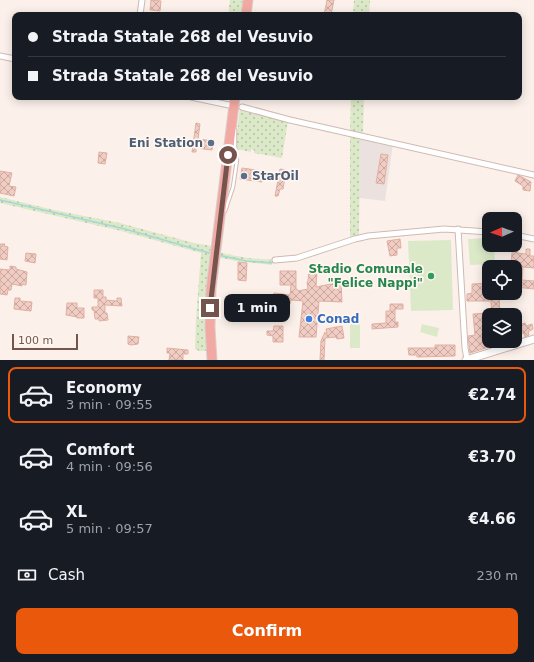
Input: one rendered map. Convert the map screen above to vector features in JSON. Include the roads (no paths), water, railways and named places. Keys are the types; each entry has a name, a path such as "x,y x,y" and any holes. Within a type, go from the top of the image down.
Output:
{"highway":[{"path":"246,12 248,0"},
{"path":"212,360 210,308 233,101"}],"street":[{"path":"140,12 142,0"},
{"path":"0,56 12,58"},
{"path":"222,100 233,101"},
{"path":"242,107 290,120 534,174"},
{"path":"275,260 297,258 361,237 398,232 458,229 482,231"},
{"path":"458,229 466,360 534,339"},
{"path":"522,237 534,240"}],"waterway":[{"path":"0,200 125,229 213,254"},
{"path":"218,255 246,261 272,263"}],"place":[{"name":"Eni Station","path":"211,143"},
{"name":"StarOil","path":"244,176"},
{"name":"Stadio Comunale \"Felice Nappi\"","path":"431,276"},
{"name":"Conad","path":"309,319"}]}
